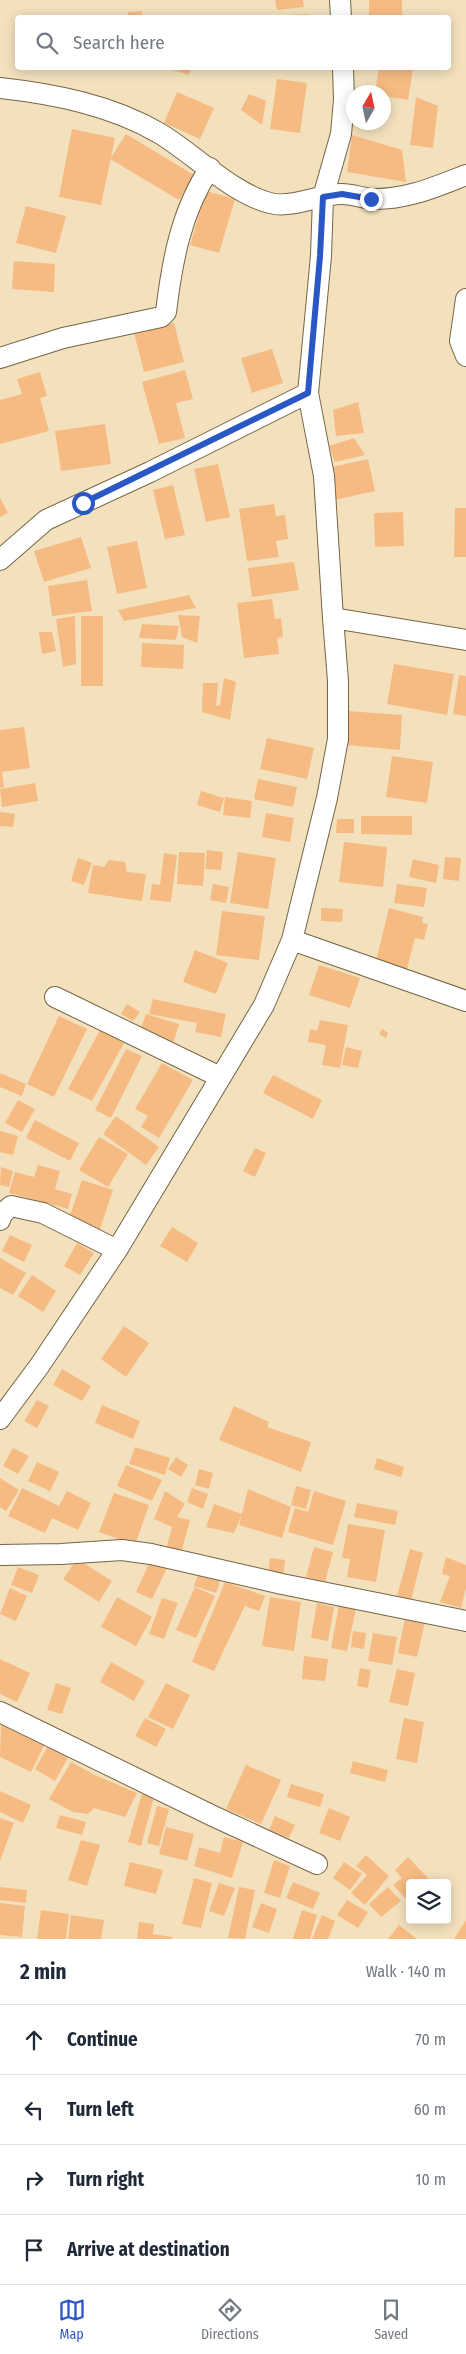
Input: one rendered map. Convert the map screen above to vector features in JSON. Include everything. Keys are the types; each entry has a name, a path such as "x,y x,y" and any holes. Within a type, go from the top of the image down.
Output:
{"street":[{"path":"340,0 341,15"},
{"path":"0,1419 40,1365 117,1250 264,1005 292,940 338,739 338,680 324,476 308,393 320,256 323,197 342,134 343,70"},
{"path":"0,88 66,98 105,109 158,133 247,194 275,204 342,194 371,199 404,198 466,175"},
{"path":"0,358 63,338 161,318 166,312 180,231 202,181 210,168"},
{"path":"466,299 460,342 466,356"},
{"path":"0,560 46,520 150,472 308,393"},
{"path":"333,618 466,640"},
{"path":"292,940 466,1000"},
{"path":"55,998 220,1078"},
{"path":"0,1220 2,1214 11,1206 42,1214 117,1250"},
{"path":"0,1555 122,1550 466,1622"},
{"path":"0,1712 213,1816 317,1864"}],"building":[{"path":"275,0 303,0 304,7 277,10"},
{"path":"369,0 402,0 402,15 369,15"},
{"path":"142,11 142,15 128,15 128,12"},
{"path":"173,70 190,70 189,75"},
{"path":"379,70 413,70 408,100 391,97 391,85 376,85"},
{"path":"277,79 307,83 300,133 270,129"},
{"path":"177,92 214,108 200,139 164,123"},
{"path":"249,94 266,101 262,125 241,110"},
{"path":"416,97 438,106 433,148 410,145"},
{"path":"72,129 115,138 101,205 59,197"},
{"path":"126,134 194,175 179,200 110,159"},
{"path":"352,135 402,150 406,182 347,172"},
{"path":"206,191 235,199 219,253 190,245"},
{"path":"26,206 66,216 56,253 16,243"},
{"path":"14,261 55,264 54,292 12,289"},
{"path":"174,323 184,362 144,372 134,333"},
{"path":"272,349 283,383 252,393 241,358"},
{"path":"185,370 193,399 176,403 185,438 159,444 142,382"},
{"path":"40,372 47,396 40,398 49,431 0,444 0,400 22,394 17,379"},
{"path":"358,402 364,433 336,436 333,410"},
{"path":"105,424 111,464 61,471 55,431"},
{"path":"354,438 365,455 335,462 329,446"},
{"path":"368,459 375,491 334,500 327,468"},
{"path":"218,464 230,517 206,522 194,469"},
{"path":"173,485 185,535 165,539 153,490"},
{"path":"0,498 8,513 0,517"},
{"path":"274,504 276,516 285,515 288,539 276,541 279,557 247,561 239,509"},
{"path":"455,508 466,508 466,557 454,557"},
{"path":"403,512 404,546 375,547 374,513"},
{"path":"81,537 91,568 44,582 34,551"},
{"path":"137,541 147,588 117,594 107,547"},
{"path":"294,562 299,590 252,597 248,568"},
{"path":"87,580 92,611 52,616 48,586"},
{"path":"189,595 196,608 124,621 118,610"},
{"path":"272,599 275,619 281,618 283,637 277,638 279,654 244,658 237,603"},
{"path":"178,615 200,616 197,643 182,637"},
{"path":"75,616 76,664 63,667 56,619"},
{"path":"81,616 103,616 103,686 81,686"},
{"path":"142,624 179,626 176,640 139,638"},
{"path":"39,632 52,632 56,651 42,654"},
{"path":"142,643 184,645 183,669 141,667"},
{"path":"394,664 454,674 447,715 387,704"},
{"path":"459,675 466,676 466,716 453,714"},
{"path":"224,678 236,682 230,720 202,712 203,683 218,683 216,706 220,705"},
{"path":"348,711 402,715 400,750 346,745"},
{"path":"24,727 30,768 2,772 4,787 0,788 0,730"},
{"path":"267,738 314,748 307,779 260,769"},
{"path":"392,756 433,762 427,803 386,797"},
{"path":"258,779 297,787 293,807 254,799"},
{"path":"35,783 38,801 2,807 0,789"},
{"path":"201,791 224,798 220,812 197,805"},
{"path":"225,797 252,801 250,818 223,815"},
{"path":"0,812 15,814 13,827 0,826"},
{"path":"266,813 294,818 290,842 262,837"},
{"path":"361,816 412,816 412,835 361,834"},
{"path":"337,819 354,819 354,833 336,833"},
{"path":"344,842 387,847 383,887 339,882"},
{"path":"207,850 223,852 221,870 205,869"},
{"path":"179,852 205,853 203,886 177,884"},
{"path":"238,852 276,858 268,909 230,903"},
{"path":"164,853 177,855 171,902 150,900 152,884 160,885"},
{"path":"445,857 461,858 459,881 443,879"},
{"path":"78,858 92,863 84,885 71,881"},
{"path":"413,859 439,865 436,883 409,877"},
{"path":"109,860 125,862 127,872 146,874 142,901 88,893 93,865 104,867"},
{"path":"213,884 229,887 226,903 210,900"},
{"path":"397,884 427,888 424,907 394,903"},
{"path":"321,908 343,909 342,922 321,921"},
{"path":"389,908 423,917 422,923 428,924 424,940 415,938 407,969 376,961"},
{"path":"222,911 265,916 259,960 216,955"},
{"path":"195,950 228,963 216,994 183,982"},
{"path":"319,965 360,978 350,1008 309,995"},
{"path":"153,999 226,1014 221,1037 195,1032 197,1023 149,1014"},
{"path":"127,1004 140,1012 133,1021 121,1014"},
{"path":"146,1014 179,1024 173,1044 139,1033"},
{"path":"59,1016 87,1029 54,1097 27,1084"},
{"path":"320,1020 348,1025 340,1068 322,1065 326,1045 308,1042 310,1029 317,1031"},
{"path":"382,1029 388,1033 386,1038 379,1034"},
{"path":"100,1030 124,1043 92,1101 68,1089"},
{"path":"346,1047 362,1051 358,1068 342,1065"},
{"path":"126,1049 142,1056 111,1118 95,1110"},
{"path":"162,1063 193,1080 159,1138 141,1127 148,1116 135,1109"},
{"path":"0,1073 26,1084 22,1096 0,1087"},
{"path":"273,1075 322,1100 313,1119 263,1093"},
{"path":"18,1100 35,1109 22,1132 5,1123"},
{"path":"116,1116 159,1147 146,1165 103,1134"},
{"path":"35,1120 79,1143 70,1161 26,1138"},
{"path":"0,1131 18,1136 13,1155 0,1152"},
{"path":"99,1137 128,1154 108,1187 79,1170"},
{"path":"255,1148 266,1153 255,1177 243,1171"},
{"path":"38,1165 60,1171 55,1189 72,1194 68,1209 9,1193 15,1172 34,1177"},
{"path":"1,1167 13,1171 9,1187 0,1185"},
{"path":"82,1180 113,1190 98,1235 67,1224"},
{"path":"172,1227 198,1243 187,1262 160,1246"},
{"path":"10,1235 32,1245 24,1262 2,1251"},
{"path":"77,1243 94,1253 80,1275 64,1266"},
{"path":"0,1258 26,1273 13,1295 0,1288"},
{"path":"32,1275 56,1291 43,1312 18,1296"},
{"path":"124,1326 149,1343 126,1377 101,1359"},
{"path":"62,1369 91,1386 82,1401 53,1385"},
{"path":"37,1400 49,1406 37,1428 24,1421"},
{"path":"102,1405 140,1421 133,1439 95,1423"},
{"path":"234,1406 269,1422 267,1427 311,1442 301,1472 219,1440"},
{"path":"135,1447 170,1458 165,1475 129,1464"},
{"path":"13,1448 29,1456 18,1474 3,1466"},
{"path":"176,1457 188,1465 181,1477 168,1469"},
{"path":"377,1458 404,1467 401,1477 374,1469"},
{"path":"37,1462 59,1472 50,1491 28,1481"},
{"path":"126,1465 162,1480 152,1501 117,1486"},
{"path":"199,1469 213,1473 209,1489 195,1485"},
{"path":"0,1478 19,1490 6,1511 0,1507"},
{"path":"296,1486 311,1490 306,1509 291,1505"},
{"path":"22,1488 59,1506 67,1491 91,1503 78,1530 52,1518 45,1533 8,1516"},
{"path":"192,1488 208,1494 203,1509 187,1502"},
{"path":"248,1489 291,1507 282,1538 239,1525"},
{"path":"165,1491 185,1504 177,1517 190,1520 180,1557 165,1553 172,1527 154,1519"},
{"path":"314,1491 346,1501 333,1545 288,1532 295,1508 308,1512"},
{"path":"114,1493 149,1505 135,1545 99,1532"},
{"path":"357,1503 398,1511 395,1525 354,1517"},
{"path":"214,1504 242,1514 234,1533 206,1527"},
{"path":"348,1524 385,1530 376,1582 347,1577 350,1559 342,1558"},
{"path":"314,1547 333,1552 325,1582 306,1577"},
{"path":"410,1549 423,1553 411,1600 397,1596"},
{"path":"446,1557 466,1565 466,1588 461,1608 440,1602 450,1576 442,1574"},
{"path":"270,1558 285,1560 283,1578 268,1576"},
{"path":"77,1559 112,1581 99,1602 63,1579"},
{"path":"150,1561 167,1568 152,1599 136,1592"},
{"path":"18,1567 39,1575 32,1593 11,1585"},
{"path":"198,1574 220,1581 216,1593 194,1586"},
{"path":"225,1582 265,1596 259,1611 245,1606 249,1597 214,1671 192,1662"},
{"path":"195,1587 215,1596 196,1638 176,1630"},
{"path":"10,1588 27,1596 16,1621 0,1614"},
{"path":"117,1597 152,1617 136,1646 101,1627"},
{"path":"270,1597 301,1602 294,1651 262,1646"},
{"path":"162,1598 178,1603 164,1639 149,1634"},
{"path":"317,1603 334,1607 328,1641 311,1638"},
{"path":"339,1605 356,1609 347,1651 331,1648"},
{"path":"405,1618 425,1622 417,1657 398,1653"},
{"path":"353,1631 366,1633 364,1649 351,1647"},
{"path":"373,1633 397,1637 392,1665 368,1661"},
{"path":"304,1656 328,1659 325,1681 302,1679"},
{"path":"0,1659 30,1673 17,1702 0,1694"},
{"path":"111,1662 145,1681 134,1701 100,1682"},
{"path":"360,1668 371,1670 368,1688 357,1686"},
{"path":"397,1669 415,1673 408,1706 389,1702"},
{"path":"56,1683 71,1688 62,1714 47,1710"},
{"path":"166,1683 190,1695 173,1729 148,1717"},
{"path":"145,1718 166,1729 156,1747 135,1736"},
{"path":"404,1718 424,1722 417,1763 396,1759"},
{"path":"1,1722 45,1744 31,1772 0,1757"},
{"path":"48,1746 68,1758 55,1781 35,1769"},
{"path":"353,1761 388,1770 385,1782 350,1773"},
{"path":"71,1762 95,1775 137,1793 125,1817 94,1808 88,1814 73,1812 49,1799"},
{"path":"246,1765 281,1780 261,1824 226,1809"},
{"path":"291,1784 324,1794 320,1807 287,1797"},
{"path":"0,1791 31,1805 23,1823 0,1812"},
{"path":"142,1794 154,1797 141,1846 128,1842"},
{"path":"157,1806 169,1809 159,1846 147,1843"},
{"path":"329,1808 350,1817 340,1841 319,1833"},
{"path":"60,1815 86,1822 82,1835 56,1828"},
{"path":"275,1816 295,1825 289,1838 269,1830"},
{"path":"0,1818 14,1823 0,1861"},
{"path":"166,1827 194,1834 187,1861 159,1854"},
{"path":"224,1837 243,1842 232,1878 194,1866 199,1847 220,1853"},
{"path":"81,1840 100,1845 87,1886 68,1880"},
{"path":"366,1855 389,1876 365,1905 351,1893 367,1875 356,1866"},
{"path":"408,1857 428,1878 406,1879 405,1898 393,1885 402,1878 395,1870"},
{"path":"274,1860 290,1866 280,1898 264,1893"},
{"path":"130,1862 163,1870 156,1894 124,1886"},
{"path":"344,1862 362,1874 350,1890 333,1878"},
{"path":"194,1878 212,1883 201,1928 182,1924"},
{"path":"293,1882 320,1893 313,1909 286,1898"},
{"path":"219,1883 235,1888 224,1916 209,1911"},
{"path":"0,1887 27,1890 26,1903 0,1900"},
{"path":"239,1887 255,1890 245,1939 228,1938"},
{"path":"388,1887 401,1901 381,1917 369,1904"},
{"path":"347,1900 368,1912 358,1928 337,1915"},
{"path":"0,1903 25,1906 22,1937 0,1935"},
{"path":"261,1903 277,1909 269,1933 252,1927"},
{"path":"41,1910 69,1914 66,1939 37,1939"},
{"path":"302,1910 317,1915 310,1939 293,1939"},
{"path":"71,1915 104,1920 101,1939 68,1939"},
{"path":"322,1915 335,1921 328,1939 312,1939"},
{"path":"466,1920 466,1939 454,1939"},
{"path":"139,1922 154,1924 153,1934 172,1937 172,1939 137,1939"},
{"path":"399,1925 417,1939 388,1939"}],"route":[{"path":"83,503 239,429 308,393 320,256 323,197 342,194 371,199"}]}
